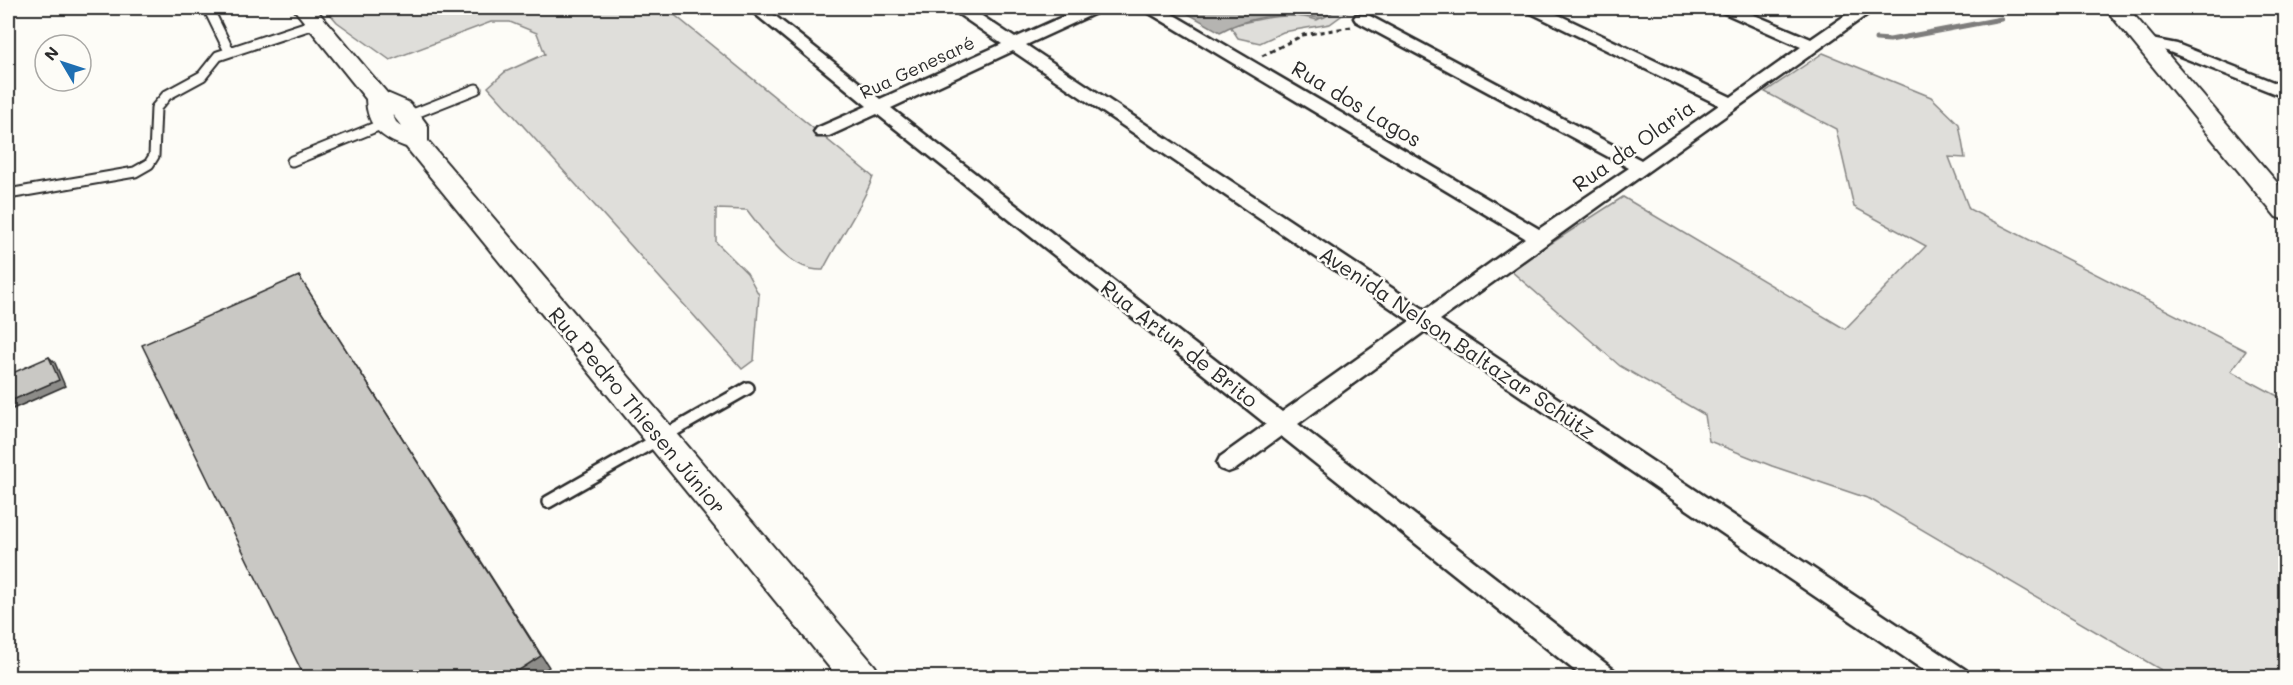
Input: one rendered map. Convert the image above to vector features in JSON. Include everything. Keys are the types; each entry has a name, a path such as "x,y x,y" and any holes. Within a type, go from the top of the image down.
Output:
{"main road":[{"path":"2116,8 2286,211"},
{"name":"Rua Pedro Thiesen Júnior","path":"310,15 862,678"}],"street":[{"name":"Rua Artur de Brito","path":"756,8 1605,678"},
{"name":"Avenida Nelson Baltazar Schütz","path":"960,8 1957,678"},
{"name":"Rua Genesaré","path":"823,132 1094,8"},
{"name":"Rua dos Lagos","path":"1152,8 1539,238"},
{"path":"1533,8 1732,104"},
{"path":"1726,8 1813,46"},
{"name":"Rua da Olaria","path":"1228,463 1539,238 1642,168 1866,8"},
{"path":"2279,8 2286,10"},
{"path":"1362,18 1642,168"},
{"path":"2145,43 2172,47 2286,93"}],"lane":[{"path":"208,8 229,51"},
{"path":"8,194 72,182 119,177 149,164 154,156 156,108 160,101 168,94 202,76 213,61 229,51 310,15"},
{"path":"292,161 476,89"},
{"path":"548,502 748,388"}],"path":[{"path":"1264,54 1303,35 1350,27 1362,18"}],"shaded area":[{"path":"325,8 666,8 873,177 823,270 811,269 789,258 770,240 747,210 716,209 716,242 747,273 759,295 754,360 742,369 488,87 505,72 545,54 537,33 510,22 491,22 390,60 337,22"},
{"path":"1178,8 1335,8 1329,15 1321,18 1299,15 1269,16 1238,24 1220,32"},
{"path":"1335,8 1352,8 1330,24 1283,32 1260,43 1238,38 1230,26 1284,16 1317,20 1334,11"},
{"path":"1823,53 1931,97 1959,124 1965,158 1949,157 1969,209 2246,351 2231,371 2285,400 2285,677 2173,677 1870,499 1772,466 1709,441 1705,415 1620,366 1510,270 1623,197 1845,329 1926,246 1854,207 1836,129 1765,92"}],"building":[{"path":"299,276 541,656 507,678 305,678 142,345"},
{"path":"49,357 59,380 8,402 8,375"}],"waterway":[{"path":"1876,39 1890,40 2001,19"}]}
